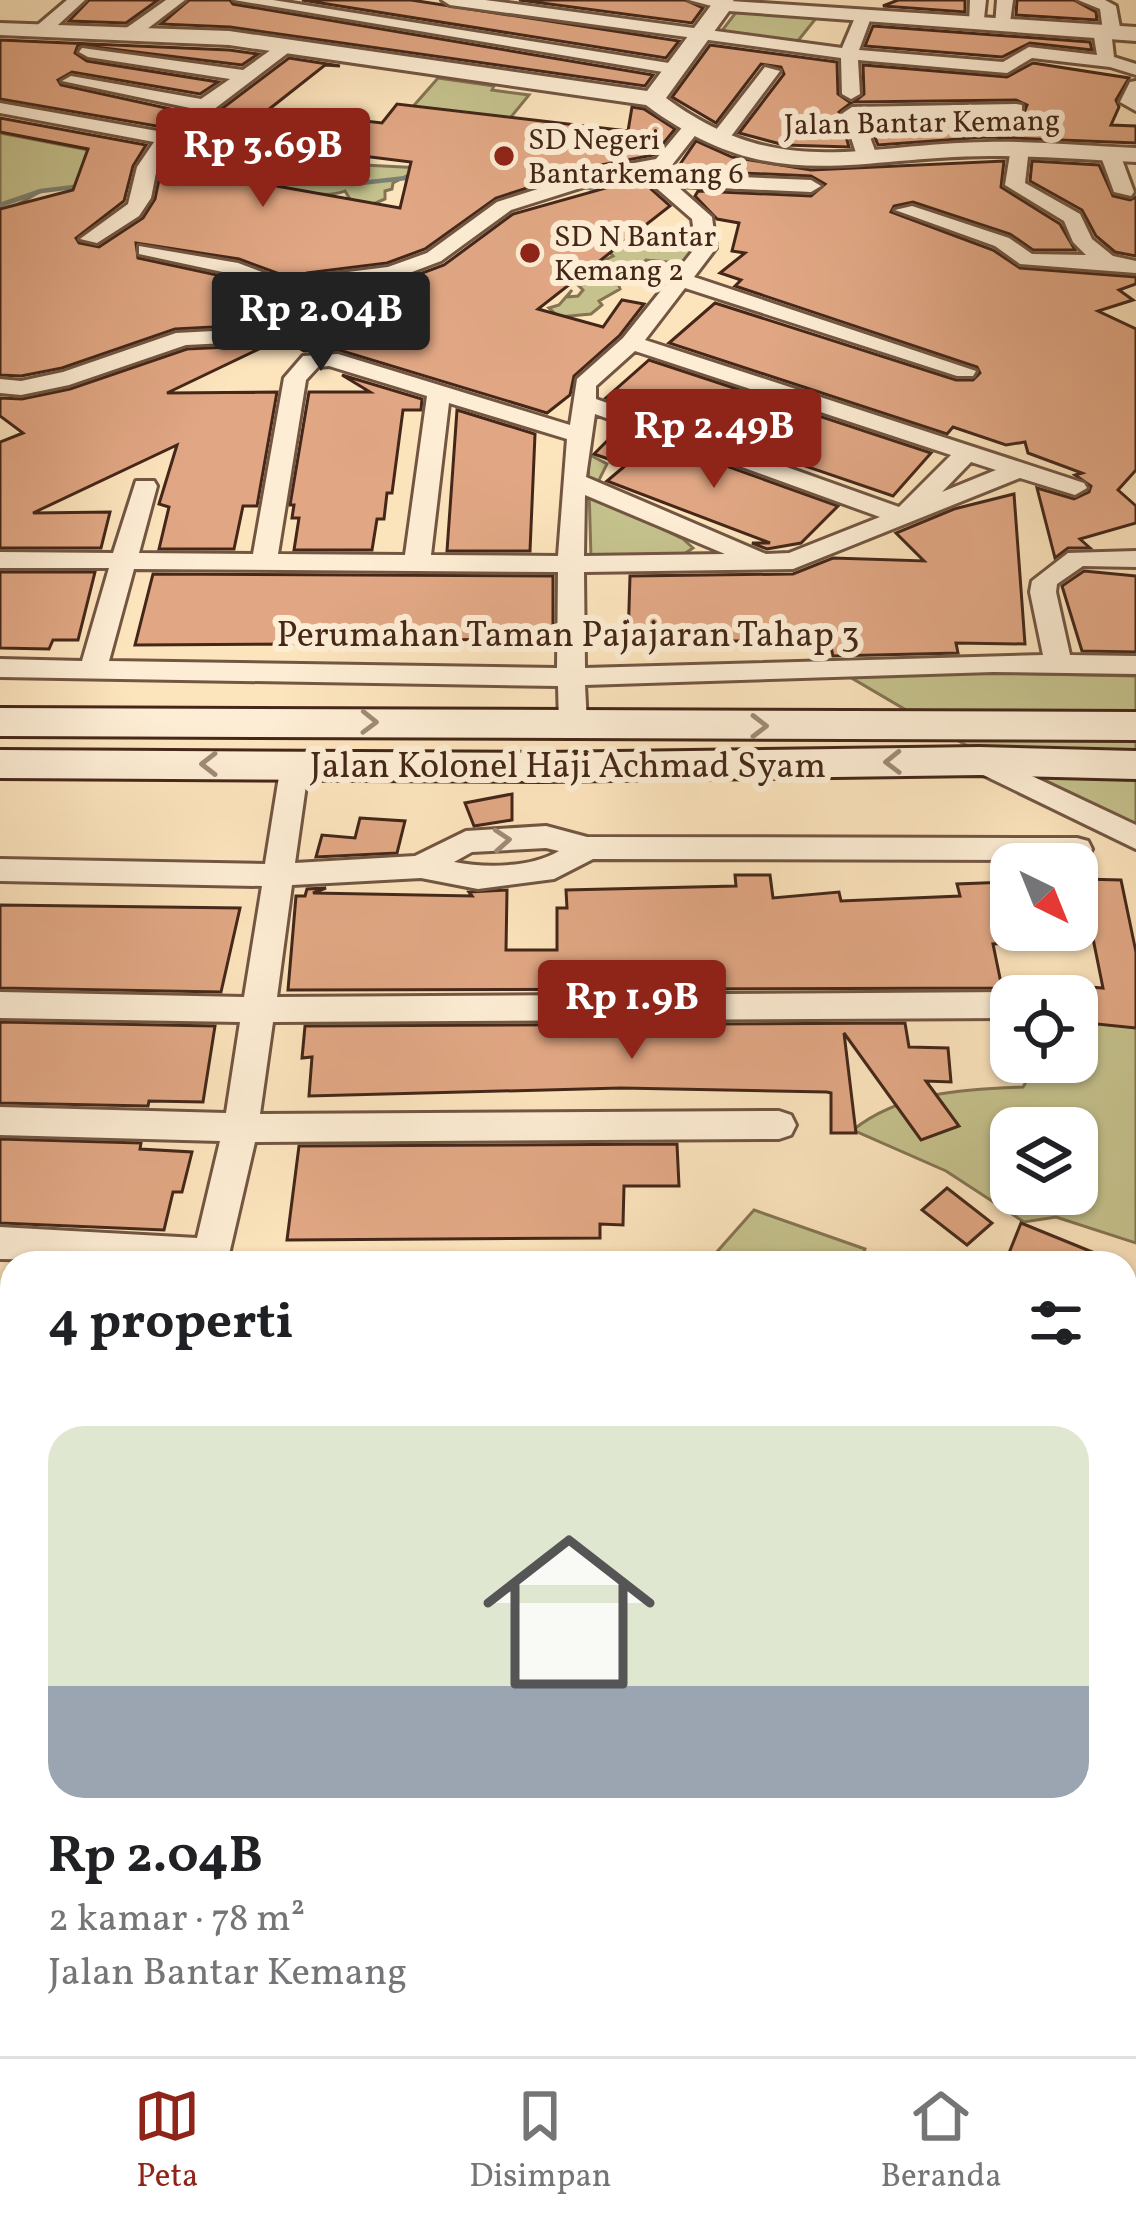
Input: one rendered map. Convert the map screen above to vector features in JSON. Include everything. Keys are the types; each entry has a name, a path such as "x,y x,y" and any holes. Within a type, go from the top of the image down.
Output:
{"main road":[{"path":"0,722 1136,726"},
{"name":"Jalan Kolonel Haji Achmad Syam","path":"0,764 541,767 979,761 1136,765"}],"street":[{"path":"40,32 77,0"},
{"path":"128,35 177,0"},
{"path":"242,0 675,69"},
{"path":"697,0 820,5 865,15 1136,34"},
{"path":"977,24 978,0"},
{"path":"1003,26 1005,0"},
{"path":"1086,0 1108,6 1112,34"},
{"path":"404,64 463,1 849,53 1006,68 1028,52 1107,61 1136,70"},
{"path":"0,29 229,38 653,99 724,2"},
{"path":"851,94 849,53 865,15"},
{"path":"1107,61 1102,37 1112,34"},
{"path":"90,239 131,212 143,196 143,178 169,139 288,46"},
{"path":"88,52 248,76"},
{"path":"719,139 771,71"},
{"path":"71,81 208,106"},
{"path":"1136,86 1129,102 1136,106"},
{"name":"Jalan Bantar Kemang","path":"653,99 692,128 790,161 1020,148 1123,154"},
{"path":"0,108 169,139"},
{"path":"867,156 852,113 1016,110"},
{"path":"662,178 692,128"},
{"path":"1020,148 1015,184 1073,218 1083,242 1136,282"},
{"path":"1123,154 1124,192"},
{"path":"0,386 45,384 179,339 204,340 237,330 318,280 392,274 445,251 504,206 614,171 811,186"},
{"path":"573,724 570,564 576,434 586,403 585,383 631,343 706,248 706,228 662,178"},
{"path":"905,210 997,230 1018,256 1041,263 1064,258 1136,267"},
{"path":"146,250 238,268 295,292"},
{"path":"684,280 964,371"},
{"path":"204,340 231,357"},
{"path":"631,343 1075,488"},
{"path":"264,562 295,378 302,365 330,359 576,434"},
{"path":"417,564 439,392"},
{"path":"586,403 902,518"},
{"path":"902,518 966,454"},
{"path":"15,529 2,560 768,563 815,555 1018,470"},
{"path":"574,481 768,563"},
{"path":"93,669 145,486"},
{"path":"1058,663 1045,581 1077,558 1130,554"},
{"name":"Perumahan Taman Pajajaran Tahap 3","path":"0,668 571,677 1058,663 1136,665"},
{"path":"979,761 1136,838"},
{"path":"211,1251 241,1128 295,764"},
{"path":"0,871 279,874 422,867 478,878 554,868 587,848 990,849"},
{"path":"0,1005 258,1010 990,1005"},
{"path":"0,1121 241,1128 779,1125"},
{"path":"0,1243 111,1251"}],"shaded area":[{"path":"737,11 817,17 793,47 717,37"},
{"path":"438,78 529,95 498,133 402,119"},
{"path":"0,133 109,154 97,184 41,191 0,215"},
{"path":"170,142 249,148 284,144 286,150 275,153 283,158 262,165 264,170 294,173 291,176 331,171 342,175 364,165 422,168 393,183 385,199 371,205 353,204 345,191 280,191 146,169"},
{"path":"645,240 650,247 690,250 682,262 687,273 663,283 672,268 668,262 646,260 633,274 623,275 620,289 599,301 602,305 591,314 559,317 549,308 559,305 572,290 567,297 578,296 583,290 579,286 593,281 592,274 601,271 597,264 613,256 607,250"},
{"path":"588,454 607,464 594,490 601,499 693,548 681,556 591,558"},
{"path":"838,670 1136,676 1136,845"},
{"path":"1098,1009 1136,1016 1136,1243 1056,1217 1024,1222 1013,1215 1098,1215 1098,1107 990,1107 990,1200 946,1171 853,1130 912,1100 956,1091 1023,1087 1025,1083 1098,1083"},
{"path":"754,1210 865,1249 864,1251 718,1251"}],"building":[{"path":"89,0 158,0 126,23 69,21"},
{"path":"189,0 230,0 653,75 645,86 230,27 161,24"},
{"path":"302,0 411,0 679,41 666,58"},
{"path":"519,0 685,0 703,8 692,23"},
{"path":"898,0 965,0 965,12 883,6"},
{"path":"1017,0 1074,0 1096,12 1097,20 1016,15"},
{"path":"873,26 1090,42 1092,50 1030,43 1002,57 865,46"},
{"path":"0,40 258,54 242,65 78,45 75,53 87,61 218,82 200,94 72,72 58,80 61,85 180,111 162,127 0,99"},
{"path":"710,45 837,62 838,94 851,103 839,112 849,147 784,145 739,133 784,74 781,67 761,64 716,123 672,97"},
{"path":"289,58 340,66 325,65 268,110 382,123 397,104 628,131 632,107 644,109 675,129 654,155 596,166 496,198 425,249 387,263 293,279 239,259 136,243 138,258 231,278 270,295 213,327 175,329 62,368 0,375 0,209 73,190 88,149 0,132 0,118 146,145 133,166 124,201 76,238 99,247 143,218 155,199 162,165 187,135","holes":["225,139 411,162 400,208 220,176"]},
{"path":"1033,63 1129,78 1116,100 1119,107 1111,125 1136,126 1136,143 987,137 878,145 869,122 1022,118 1027,105 1016,100 854,102 864,94 863,65 1007,77"},
{"path":"696,141 732,157 811,170 1004,161 1001,187 1060,224 1075,250 1033,250 1010,234 913,202 894,206 891,212 993,250 1020,268 1136,277 1136,284 1119,290 1133,300 1098,311 1136,329 1136,470 1118,490 1136,506 1136,523 1080,539 1090,548 1068,548 1055,558 1037,488 1074,499 1091,486 1075,475 1082,473 1028,453 1025,442 1006,445 953,427 947,434 669,343 715,303 956,380 973,380 980,373 977,367 735,286 741,280 720,273 745,253 732,251 739,223 717,219 695,196 698,191 811,196 825,184 811,176 676,170"},
{"path":"1032,161 1099,165 1113,196 1136,197 1136,256 1115,252 1096,236 1082,210 1030,181"},
{"path":"648,176 651,189 670,206 538,309 603,327 622,300 644,304 620,335 574,376 570,395 547,413 339,350 304,351 282,338 167,393 277,392 257,506 243,506 234,549 159,549 169,507 159,504 177,445 33,513 110,512 101,548 0,548 0,442 23,433 0,416 0,398 22,399 70,389 187,349 228,347 278,322 316,293 401,281 444,265 513,214"},
{"path":"649,360 931,453 893,496 606,398"},
{"path":"342,375 422,399 421,410 403,410 392,493 387,493 384,519 377,519 372,550 294,550 299,518 292,518 294,505 290,505 309,392 370,392"},
{"path":"457,410 535,434 530,551 447,551"},
{"path":"620,428 838,506 801,543 767,549 752,543 770,543 607,481 626,465 594,454"},
{"path":"1014,494 1025,644 956,643 958,653 833,656 830,642 628,640 630,576 793,574 833,558 924,561 896,533 954,509"},
{"path":"1084,571 1136,576 1136,652 1082,651 1062,586"},
{"path":"0,572 95,572 78,640 53,640 49,649 0,648"},
{"path":"153,574 553,576 553,639 423,640 329,644 328,648 135,645"},
{"path":"512,794 512,820 474,826 465,803"},
{"path":"360,818 405,821 397,853 316,857 322,835 355,838"},
{"path":"735,875 770,875 773,898 839,892 841,901 960,896 957,884 990,883 990,951 994,951 999,975 990,975 990,988 288,990 296,896 305,896 307,889 326,888 313,893 472,896 469,892 507,890 506,950 557,950 557,908 567,908 566,890 736,886"},
{"path":"1098,879 1121,880 1136,952 1136,1028 1098,1024 1098,988 1103,988 1096,951"},
{"path":"0,905 240,908 221,992 0,988"},
{"path":"0,1022 215,1026 203,1102 149,1101 148,1106 0,1103"},
{"path":"905,1023 909,1047 948,1048 951,1082 926,1081 959,1126 921,1140 844,1033 856,1133 831,1133 831,1093 827,1092 621,1088 309,1096 312,1057 302,1058 305,1026"},
{"path":"0,1139 141,1143 140,1149 192,1152 182,1192 173,1192 164,1230 0,1223"},
{"path":"677,1144 679,1186 624,1186 623,1225 600,1224 600,1238 287,1240 299,1146"},
{"path":"947,1188 992,1223 967,1245 922,1210"},
{"path":"1021,1223 1090,1251 1010,1251"}],"waterway":[{"path":"211,173 352,184 415,177"},
{"path":"545,178 603,191"},
{"path":"0,205 41,191 82,186"}],"place":[{"name":"SD Negeri Bantarkemang 6","path":"504,156"},
{"name":"SD N Bantar Kemang 2","path":"530,253"}]}
